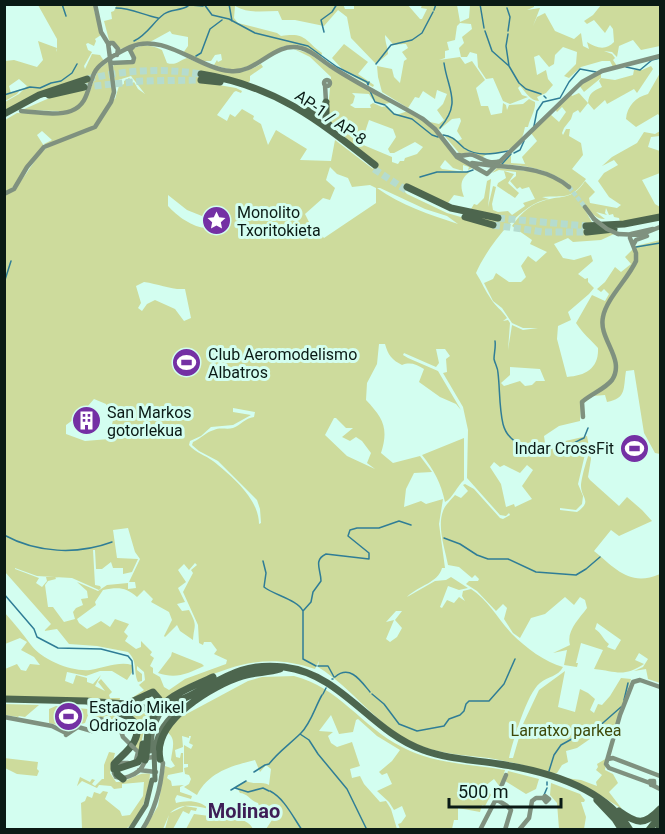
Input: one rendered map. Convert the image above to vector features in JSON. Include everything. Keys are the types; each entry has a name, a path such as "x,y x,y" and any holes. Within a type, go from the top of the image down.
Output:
{"highway":[{"name":"AP-1 / AP-8","path":"201,77 225,78 252,87 304,111 375,167 320,126 272,98 201,77"},
{"path":"5,114 39,95 87,79"},
{"path":"5,114 60,92 84,87"},
{"path":"252,87 266,90 312,112 321,111 326,102"},
{"path":"326,102 326,121 355,149"},
{"path":"406,188 451,208 495,221"},
{"path":"586,229 660,223"},
{"path":"144,762 148,731 157,712 172,696 227,671 252,665 278,664 311,674 333,685 380,726 415,747 438,755 545,774 579,787 634,820 644,822 651,819 660,809"},
{"path":"170,705 219,678 243,670 267,666 294,669"},
{"path":"161,763 161,742 169,725 178,715 204,696 244,675 280,669"},
{"path":"88,703 151,709 186,700 234,675 253,670 280,669 306,674 328,685 379,728 414,749 444,758 499,766 538,775 578,789 601,801 621,816 630,830"},
{"path":"4,700 125,705 136,702 150,693 156,693 159,696 159,702 146,726 140,760 135,764 121,766 117,770 118,775 123,779"},
{"path":"88,703 125,714 135,725 135,740 114,764 114,769"},
{"path":"601,801 622,830"},
{"path":"601,801 622,830"},
{"path":"625,815 639,830"},
{"path":"651,830 660,817"}],"main road":[{"path":"132,830 149,807 157,777 152,751 152,731 160,712 174,698 198,685"},
{"path":"152,751 168,720 177,711 204,696"}],"street":[{"path":"95,4 101,32 111,45 127,51 142,44 156,45 222,70 234,71 251,68 280,50 298,48 310,52 359,83 400,105"},
{"path":"4,194 17,186 27,167 44,147 94,128 113,97 111,45"},
{"path":"21,111 63,112 74,109 86,99 93,77 111,45"},
{"path":"111,60 132,62 134,58 130,49"},
{"path":"351,78 431,124 460,159 485,174 484,167 498,164 574,88 601,72 660,56"},
{"path":"359,83 390,100"},
{"path":"326,102 327,88"},
{"path":"448,145 460,156 470,155 468,159 471,162 543,172 569,187"},
{"path":"454,153 470,162 523,168"},
{"path":"585,207 601,226 618,234 640,235 660,223"},
{"path":"584,414 582,402 610,382 615,372 615,361 603,330 602,319 637,256 631,236 660,223"},
{"path":"633,245 636,240 650,235 660,223"},
{"path":"656,784 609,768 606,764 633,682 638,680 660,687"},
{"path":"4,717 65,733 78,727 92,731 101,719 105,720 108,726 117,727 138,754 136,760 118,764 114,769 116,776 123,779 139,771 146,771 157,777"},
{"path":"139,771 144,762 151,757 161,763 154,807 141,830"},
{"path":"608,759 613,758 660,776"},
{"path":"144,762 146,771"},
{"path":"653,773 656,784"},
{"path":"480,830 506,775"},
{"path":"520,829 529,818 532,801 543,798"},
{"path":"496,799 509,807 511,811 505,830"}],"green space":[{"path":"117,4 343,4 345,9 354,9 354,5 407,4 420,19 427,9 421,8 422,5 457,5 460,22 469,18 470,5 534,5 527,10 540,8 533,26 537,17 545,13 555,31 574,39 581,33 583,46 589,49 587,42 601,48 608,47 614,42 613,29 610,25 605,33 594,20 587,24 584,21 601,5 660,4 660,46 641,50 633,40 619,46 617,57 612,52 604,51 612,54 617,66 613,67 610,61 602,61 581,67 569,78 564,76 576,64 577,52 563,47 555,55 554,64 549,67 539,55 534,57 537,75 546,70 548,79 553,85 546,93 537,97 539,101 531,98 520,86 518,88 522,95 528,97 510,104 503,101 493,78 486,79 478,67 477,54 470,52 467,57 461,57 459,48 464,43 462,37 472,29 471,24 460,23 457,26 455,40 447,42 449,50 445,51 445,58 439,60 460,57 465,64 472,61 485,80 476,88 481,106 488,106 491,115 502,113 503,103 507,110 509,105 523,104 529,99 535,102 528,127 525,127 516,145 497,154 487,154 480,159 471,152 460,154 443,134 458,141 462,139 457,131 460,118 452,119 439,130 430,122 439,124 444,120 437,110 443,104 447,94 437,90 435,99 423,91 419,98 415,97 408,108 382,92 377,66 392,69 394,77 400,83 404,61 407,59 402,52 408,48 406,44 394,45 385,35 388,54 376,64 351,38 347,17 338,10 324,26 295,20 282,20 278,11 251,11 235,6 234,18 238,23 281,36 300,36 322,53 321,57 297,45 288,45 254,63 242,68 231,69 214,65 217,60 218,62 222,60 221,54 215,55 211,61 203,61 183,53 188,46 188,37 172,34 170,31 150,42 120,49 109,40 104,21 112,19 111,12"},
{"name":"Larratxo parkea","path":"38,5 95,5 94,10 101,35 95,39 94,46 86,44 88,50 92,52 84,66 85,69 92,54 100,55 104,61 93,74 87,93 89,93 98,70 109,61 113,83 111,100 115,99 119,86 129,78 133,81 128,82 130,85 134,82 145,94 131,76 115,81 113,67 114,64 133,63 135,58 131,50 143,46 162,50 167,63 170,64 187,58 224,72 241,72 261,64 263,67 250,76 250,81 247,83 218,74 201,73 203,76 226,81 203,78 202,82 242,91 241,93 234,92 217,115 227,121 230,114 235,117 242,109 254,116 253,119 261,124 268,145 276,130 307,149 300,160 331,161 335,140 373,169 375,162 327,120 331,77 310,57 294,49 308,53 331,69 392,102 379,103 369,94 352,93 355,96 350,105 355,108 371,108 370,105 373,103 382,107 387,106 396,115 408,111 431,125 455,156 474,167 468,170 469,167 463,165 463,171 453,168 445,160 440,167 465,172 473,170 462,181 464,197 454,195 448,203 407,185 404,191 407,194 447,213 492,226 493,223 460,213 497,220 497,216 471,209 474,204 477,205 484,198 487,181 491,179 488,207 493,186 496,187 493,210 498,212 508,211 512,215 525,206 523,203 535,199 529,187 517,189 510,181 516,176 516,172 499,170 492,173 497,168 537,172 569,188 569,184 545,171 519,165 500,164 511,153 511,163 525,164 522,157 537,141 531,133 550,114 559,122 566,112 562,107 557,112 555,109 570,93 572,96 579,93 588,103 580,113 578,110 573,113 562,133 563,135 566,129 570,129 569,136 581,143 583,155 572,169 586,179 576,191 568,195 575,192 580,188 585,181 595,192 589,198 590,203 617,208 621,205 609,197 598,181 604,173 618,165 614,160 602,166 612,157 637,143 644,132 655,134 660,131 660,136 651,137 648,147 660,151 660,173 642,180 655,204 660,207 660,215 620,222 619,218 614,217 613,214 609,215 606,208 607,215 596,212 605,219 602,219 596,217 585,207 593,224 587,224 586,227 603,229 588,230 587,234 610,232 614,234 601,240 573,242 568,238 554,244 563,258 574,260 591,255 593,261 578,274 585,279 588,278 588,282 594,288 568,312 571,320 558,326 557,339 567,377 580,375 590,370 598,355 598,348 576,323 592,295 605,301 609,294 604,289 601,292 597,289 615,267 621,272 631,264 625,257 636,246 660,240 660,454 655,453 644,433 634,370 626,371 623,392 618,398 607,402 605,395 593,396 581,405 580,421 559,426 544,436 545,443 548,445 587,436 589,447 586,450 578,484 583,496 582,504 576,510 560,508 560,510 577,512 584,505 585,499 581,483 590,451 588,477 590,480 619,506 627,497 652,521 619,536 611,530 594,551 617,570 632,577 640,578 660,574 660,683 648,679 646,669 634,671 643,667 648,659 639,653 635,660 644,664 630,671 594,669 603,650 581,643 577,667 564,665 567,650 553,653 570,645 572,630 587,608 585,600 580,597 574,605 565,597 545,614 531,618 520,638 513,633 504,619 507,608 503,604 496,611 477,591 466,584 479,579 475,575 472,578 459,567 448,565 442,538 441,517 445,507 455,495 461,498 468,491 463,485 474,489 500,518 503,519 510,515 509,513 506,516 500,515 467,478 468,430 463,407 443,373 447,372 446,359 450,356 445,349 436,349 439,363 436,367 404,353 403,355 438,371 461,410 456,404 440,397 419,382 424,369 413,364 402,365 391,357 385,344 379,344 377,364 367,383 366,400 377,412 383,424 384,437 381,453 393,463 420,456 432,472 414,473 406,489 404,507 421,501 426,504 443,499 439,524 445,568 442,568 432,581 407,597 435,581 451,577 468,588 459,590 448,586 440,607 442,608 447,600 454,603 459,597 465,601 462,596 463,591 471,589 483,599 512,634 523,644 543,658 563,667 558,673 535,688 521,718 509,758 513,758 523,724 539,690 565,671 558,707 575,712 580,689 595,699 590,710 594,713 598,704 602,705 610,696 621,678 631,679 613,738 600,732 577,748 566,751 568,762 562,765 557,773 552,774 505,761 434,750 416,744 377,718 343,686 318,667 319,661 315,669 299,664 270,661 242,665 188,685 173,693 160,704 160,695 156,691 147,692 124,703 144,690 139,685 145,680 144,672 137,666 137,670 142,674 142,681 138,682 133,659 128,652 69,644 57,629 44,631 51,624 5,572 4,194 16,187 36,159 48,147 44,144 52,140 42,131 37,135 44,146 15,185 7,192 4,189 5,120 17,113 58,114 59,111 22,110 54,96 83,90 82,86 50,93 87,80 86,78 58,86 5,110 5,102 27,86 19,79 9,86 11,93 21,89 5,101 5,61 14,60 37,67 43,60 38,41 57,48 57,39","holes":["369,120 393,129 396,137 388,149 390,153 415,142 423,147 417,154 405,158 398,164 392,162 392,157 361,144","330,167 337,174 348,178 352,187 370,185 376,188 376,203 324,238 309,222 305,214 323,198 330,200 335,188 326,180","377,188 447,216 458,224 386,194","168,195 187,210 202,216 214,227 195,225 177,215 168,206","565,196 532,206 512,226 532,240 530,244 547,252 536,262 528,256 521,266 526,277 521,282 509,282 496,273 493,279 484,283 493,301 476,273 481,263 506,228 527,208 549,199 542,197","144,282 185,289 191,318 184,321 175,309 155,300 147,304 142,311 138,308 141,303 136,286","493,301 502,308 512,323 523,328 538,328 523,330 512,325 508,350 510,323 508,320 503,321 507,318","510,367 540,369 545,381 536,381 532,385 525,386 520,381 504,386 501,383 510,375","94,399 106,404 113,420 109,439 85,441 66,434 66,425 81,414","233,408 255,412 254,417 231,429 211,431 193,442 192,445 218,461 257,500 260,509 261,523 259,524 254,506 236,481 189,445 190,441 201,436 211,427 233,425 251,415 233,412","334,418 346,428 353,428 342,437 350,441 356,437 362,441 371,453 367,463 375,469 347,456 325,435","494,462 500,467 504,465 520,473 527,465 533,470 522,486 532,499 515,507 514,504 506,507 501,484 490,467","128,528 135,552 140,559 129,582 135,582 136,588 128,589 128,583 107,585 98,591 77,582 87,591 88,598 81,599 83,605 73,612 75,619 64,622 53,607 48,607 45,585 48,581 56,579 55,577 72,578 99,590 100,586 95,585 93,550 95,550 96,569 102,569 111,562 113,568 123,568 123,574 132,572 138,559 117,558 113,530","195,563 197,565 191,570 193,573 183,592 198,625 199,643 203,645 204,642 211,642 217,650 214,654 227,660 226,664 185,679 169,690 164,687 160,677 153,673 153,668 150,666 154,658 150,655 152,652 141,641 141,647 136,649 125,641 128,636 124,632 129,624 115,619 110,627 101,621 87,629 77,619 96,605 95,602 103,590 122,589 137,597 144,590 153,599 151,602 169,612 172,620 164,636 177,625 180,631 193,640 194,620 189,610 182,611 177,604 185,602 178,588 186,582 178,570 184,564 189,570","15,568 37,576 55,577 46,577 47,581 42,587 36,583 39,578","396,611 402,611 395,620 402,628 397,637 390,642 386,639 394,620 386,622","597,623 621,640 615,650 607,647 609,644 595,629"]},
{"path":"344,44 368,62 358,74 374,85 373,87 345,72 332,58"},
{"path":"651,66 653,69 637,93 634,89 607,104 605,100 594,110 588,103 589,97 602,87 599,81 601,78 615,80 633,75 634,70 642,70"},
{"path":"601,73 601,78 584,92 579,85"},
{"path":"660,73 660,117 658,114 636,127 626,119 628,110 636,100 648,94"},
{"path":"504,171 514,174 508,183 519,193 515,198 497,186 506,178"},
{"path":"464,438 464,480 445,502 436,477 422,455"},
{"path":"4,612 42,656 58,664 83,670 117,664 132,665 133,671 127,680 112,671 100,671 86,676 67,672 65,681 73,684 76,675 87,678 87,682 93,684 101,675 95,686 105,691 98,682 101,679 112,692 109,695 110,698 120,698 119,703 5,697 5,669 17,664 21,670 26,671 30,664 40,665 34,657 21,650 27,642 20,638 5,644"},
{"path":"172,652 204,666 181,675 170,676 158,673"},
{"path":"294,676 310,681 337,698 388,739 414,753 452,763 505,770 500,787 494,779 485,786 491,795 485,806 482,805 480,812 458,808 458,820 454,820 452,829 400,829 398,824 406,816 402,806 394,810 389,802 377,791 392,784 387,773 382,775 379,772 392,761 400,750 377,736 358,719 353,732 339,734 331,715 319,731 333,732 328,736 331,743 337,747 352,742 360,766 350,769 352,778 360,776 380,802 386,801 397,829 266,829 276,814 263,804 259,806 245,794 240,793 236,786 246,781 269,785 271,769 266,765 260,772 255,760 229,768 214,775 197,795 184,787 191,779 185,774 184,768 188,767 188,764 184,764 184,745 191,749 193,745 189,743 191,736 189,738 182,736 183,747 175,750 176,757 180,758 183,753 183,772 168,775 167,778 171,781 172,786 184,785 180,787 180,792 192,796 191,799 177,795 176,803 193,802 209,809 185,806 197,808 196,811 191,810 189,814 183,811 173,829 165,829 169,815 163,829 144,830 158,806 165,766 171,768 175,766 171,760 173,741 167,732 179,718 248,681 262,677"},
{"path":"4,704 39,705 25,717 18,717 5,715"},
{"name":"Estadio Mikel Odriozola","path":"56,706 98,710 118,714 114,725 111,726 104,718 95,721 92,719 95,714 90,710 85,723 73,726 71,729 49,723 49,709"},
{"path":"124,712 151,713 145,726 139,753 134,745 137,730"},
{"path":"109,752 115,753 110,773 116,782 141,774 150,774 143,805 136,820 125,829 82,829 81,803 87,796 92,798 94,792 100,794 103,791 108,792 105,799 120,811 122,816 130,815 143,796 144,782 122,784 122,788 114,789 111,786 99,785 97,788 82,781 77,786 80,777 90,782 92,779 95,780 92,784 95,786 104,779 104,765"},
{"path":"4,758 38,762 37,776 17,774 5,768"},
{"path":"607,758 605,770 613,774 618,783 609,792 622,809 589,788 565,778 581,780 597,786 596,782 602,775 596,770 597,764"},
{"path":"508,771 539,779 536,789 526,794 505,781"},
{"path":"551,783 580,794 585,800 581,802 586,817 584,829 559,829 557,803 550,795"},
{"path":"235,811 253,829 186,829 194,814 217,817 219,820"}],"waterway":[{"path":"62,4 66,16"},
{"path":"177,4 203,6"},
{"path":"204,4 212,15 229,19 255,33 308,46 337,67 367,82 368,85 369,82"},
{"path":"229,4 232,21"},
{"path":"324,32 321,20 332,12 337,4"},
{"path":"434,10 436,4"},
{"path":"480,4 484,28"},
{"path":"134,41 164,14 188,6"},
{"path":"116,8 158,18"},
{"path":"507,8 510,17 508,31"},
{"path":"376,64 391,45 412,40 422,33 433,12"},
{"path":"196,56 201,53 210,29 222,20"},
{"path":"485,31 492,51 509,66 519,83 526,89 541,94"},
{"path":"508,34 506,46 509,66"},
{"path":"626,67 640,70 652,60 660,58"},
{"path":"440,128 447,119 452,103 444,63"},
{"path":"4,95 61,81 72,73 77,64"},
{"path":"534,126 537,111 543,102 560,98 580,69 596,72"},
{"path":"370,91 375,102 385,105"},
{"path":"386,106 394,114 412,119 438,137"},
{"path":"443,135 452,138 474,153 491,154 508,151"},
{"path":"514,153 520,150 524,141"},
{"path":"502,164 511,154"},
{"path":"420,177 437,172 473,170"},
{"path":"636,247 660,243"},
{"path":"4,283 11,261"},
{"path":"495,341 494,359 498,371 503,424 513,440 539,447 572,444 584,438 588,428"},
{"path":"316,666 303,659 303,611 311,602 313,592 321,581 319,562 322,556 326,554 369,559 369,553 348,536 350,530 379,528 399,521 411,525"},
{"path":"4,535 30,546 57,550 85,549 112,542"},
{"path":"444,538 460,544 477,555 488,559 508,559 536,572 576,575 600,557"},
{"path":"263,561 266,573 264,587 296,604 303,611"},
{"path":"4,594 34,629 37,637 58,648 101,649 128,656 132,661 133,674"},
{"path":"372,694 384,704 399,724 417,731 444,726 449,719 460,715 469,701 489,701 504,684 515,659"},
{"path":"318,666 328,666 334,677"},
{"path":"335,677 340,673 350,673 359,679 370,692"},
{"path":"624,700 628,683"},
{"path":"323,694 326,688"},
{"path":"254,772 269,764 301,733 322,695"},
{"path":"549,771 554,755 561,745 584,731 596,729 621,707"},
{"path":"300,734 309,740 347,789 367,830"},
{"path":"231,790 246,781"},
{"path":"235,788 248,792 263,788 269,791"},
{"path":"544,795 547,788"},
{"path":"270,791 284,803 302,830"}],"tunnel":[{"path":"88,79 144,71 201,74"},
{"path":"84,87 142,81 201,80"},
{"path":"374,169 406,190"},
{"path":"569,187 585,207"},
{"path":"498,218 586,226"},
{"path":"493,225 544,232 587,232"}],"place":[{"name":"Monolito Txoritokieta","path":"216,221"},
{"name":"Club Aeromodelismo Albatros","path":"187,363"},
{"name":"San Markos gotorlekua","path":"86,421"},
{"name":"Indar CrossFit","path":"635,448"},
{"name":"Estadio Mikel Odriozola","path":"68,716"}],"district":[{"name":"Molinao","path":"244,811"}]}
